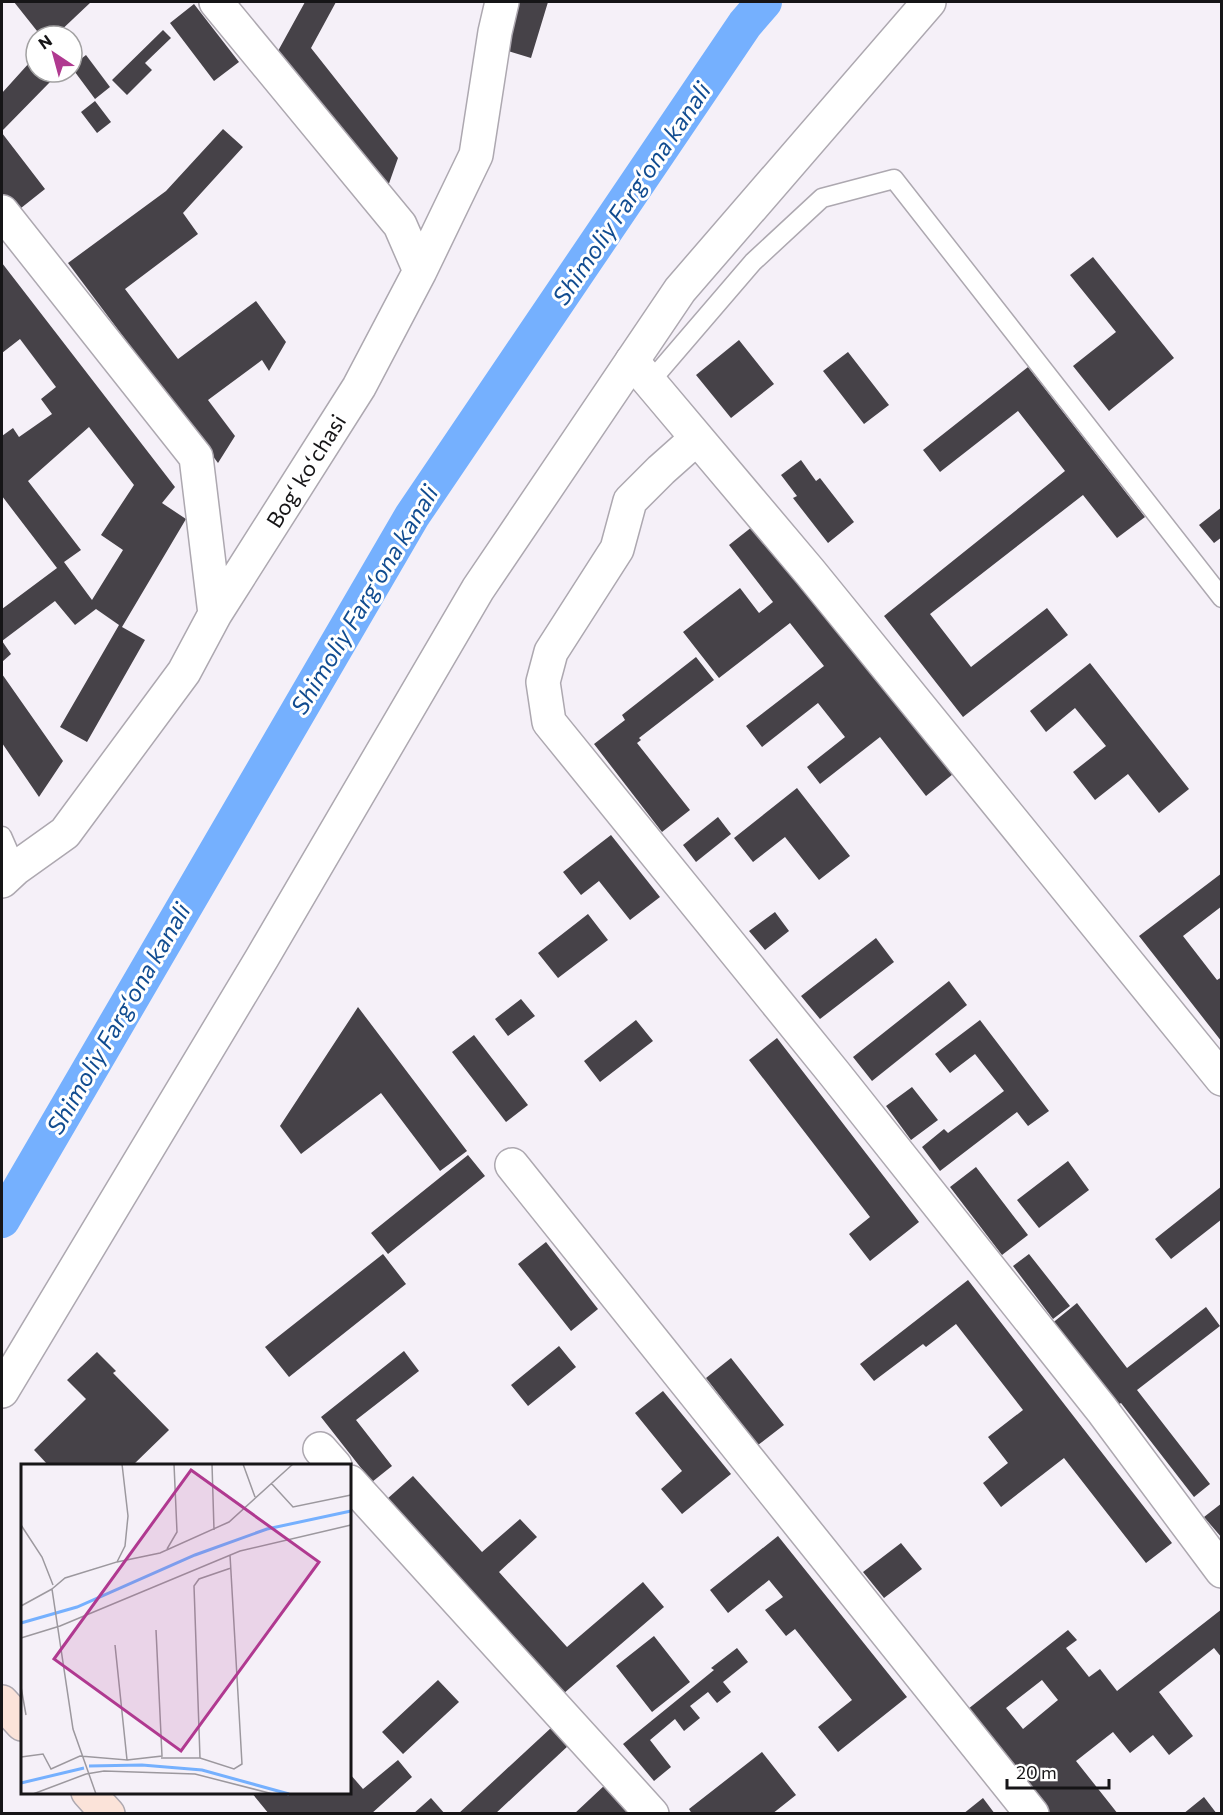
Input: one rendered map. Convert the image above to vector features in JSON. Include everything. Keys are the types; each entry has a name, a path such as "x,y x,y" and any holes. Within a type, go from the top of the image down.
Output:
{"main road":[{"path":"2,1702 21,1723"},
{"path":"90,1794 108,1814"}],"street":[{"path":"216,2 400,225 420,271"},
{"name":"Bogʻ koʻchasi","path":"9,874 65,833 184,672 215,614 359,387 420,271 476,156 495,32 502,2"},
{"path":"2,1391 262,958 478,589 641,371 680,290 929,2"},
{"path":"2,212 196,457 215,614"},
{"path":"641,371 810,572 1221,1080"},
{"path":"697,438 630,501 617,549 551,652 543,682 549,722 834,1072 1102,1410 1221,1571"},
{"path":"512,1165 1032,1814"},
{"path":"351,1483 652,1814"}],"lane":[{"path":"641,371 822,198 894,179 1221,598"},
{"path":"2,836 9,874"}],"building":[{"path":"14,2 91,2 68,24 31,24"},
{"path":"305,2 336,2 311,48 398,158 386,192 278,51"},
{"path":"514,2 548,2 531,58 501,49"},
{"path":"194,4 239,62 214,81 170,23"},
{"path":"163,30 171,38 145,63 152,70 127,95 112,80"},
{"path":"86,55 110,87 95,99 84,84 84,57"},
{"path":"24,69 24,84 48,84 2,131 2,93"},
{"path":"95,101 111,122 97,133 81,112"},
{"path":"223,129 243,147 183,213 198,234 125,289 178,359 256,301 286,342 269,371 262,360 208,400 235,436 218,463 68,263 166,191"},
{"path":"2,133 45,189 16,212 2,193"},
{"path":"1093,257 1174,358 1109,411 1073,366 1116,332 1070,275"},
{"path":"2,263 175,487 162,503 186,519 122,627 145,640 87,742 60,727 119,625 96,609 75,625 55,601 2,641 2,609 57,568 2,496 2,436 13,428 19,437 52,414 41,399 56,387 20,339 2,353","holes":["89,427 134,485 101,535 123,550 92,600 64,562 81,550 28,481"]},
{"path":"739,340 774,384 731,418 696,375"},
{"path":"848,352 889,405 864,424 823,371"},
{"path":"1028,367 1145,517 1117,538 1083,495 930,614 971,667 1047,608 1068,635 963,717 884,616 1065,471 1018,411 940,472 923,450"},
{"path":"801,460 816,481 820,478 854,522 828,543 793,498 797,496 781,475"},
{"path":"1222,507 1222,537 1214,543 1199,525"},
{"path":"757,523 953,774 926,796 880,737 820,784 807,767 845,737 818,703 762,747 746,726 824,666 790,623 719,678 683,632 740,588 759,613 773,602 729,545"},
{"path":"2,641 11,654 2,662"},
{"path":"696,657 714,680 639,738 641,740 637,743 690,810 662,832 594,744 625,720 622,715"},
{"path":"1090,663 1189,789 1159,813 1128,774 1095,800 1073,772 1106,746 1075,708 1046,732 1030,711"},
{"path":"2,674 63,761 39,797 2,743"},
{"path":"797,788 850,856 819,880 785,837 753,862 734,838"},
{"path":"718,817 731,834 696,862 683,845"},
{"path":"611,835 660,897 630,920 599,881 581,895 563,872"},
{"path":"1222,873 1222,906 1183,936 1217,980 1222,977 1222,1042 1139,936"},
{"path":"775,912 789,931 765,950 749,931"},
{"path":"588,914 608,940 558,978 538,953"},
{"path":"876,938 894,962 820,1019 801,996"},
{"path":"949,981 967,1005 872,1081 853,1057"},
{"path":"521,999 535,1016 508,1036 495,1019"},
{"path":"358,1007 467,1151 440,1171 381,1093 301,1154 280,1126"},
{"path":"636,1020 653,1041 600,1082 584,1061"},
{"path":"980,1020 1049,1111 1028,1126 1017,1112 940,1171 922,1147 944,1129 948,1133 1004,1091 975,1054 950,1073 935,1054"},
{"path":"474,1035 528,1105 506,1122 452,1052"},
{"path":"777,1038 919,1222 870,1261 849,1234 870,1217 749,1060"},
{"path":"912,1087 938,1120 911,1140 886,1106"},
{"path":"468,1155 485,1176 388,1254 371,1233"},
{"path":"1068,1161 1089,1190 1039,1228 1017,1200"},
{"path":"976,1167 1028,1235 1002,1255 950,1187"},
{"path":"1222,1186 1222,1219 1171,1259 1155,1239"},
{"path":"546,1242 598,1309 571,1331 518,1264"},
{"path":"383,1254 406,1284 289,1377 265,1347"},
{"path":"1029,1254 1070,1306 1053,1319 1013,1266"},
{"path":"968,1280 1172,1543 1146,1563 1064,1458 1001,1507 983,1483 1008,1463 988,1437 1023,1410 956,1324 926,1347 923,1344 874,1381 860,1364"},
{"path":"1077,1303 1127,1368 1206,1307 1220,1326 1137,1390 1210,1484 1194,1497 1121,1403 1114,1407 1050,1325"},
{"path":"559,1346 576,1367 528,1406 511,1385"},
{"path":"404,1351 419,1371 356,1420 392,1466 372,1482 321,1417"},
{"path":"97,1352 116,1371 113,1373 169,1430 134,1464 47,1464 34,1450 86,1399 67,1380"},
{"path":"731,1358 784,1425 758,1445 706,1378"},
{"path":"663,1391 731,1474 682,1514 661,1489 682,1471 635,1413"},
{"path":"413,1476 482,1552 520,1519 537,1537 499,1572 567,1647 643,1582 664,1607 563,1694 387,1499"},
{"path":"1222,1503 1222,1538 1204,1517"},
{"path":"778,1536 907,1697 838,1752 818,1727 852,1700 795,1629 786,1636 765,1610 783,1597 769,1580 728,1613 710,1590"},
{"path":"901,1543 922,1569 884,1598 863,1572"},
{"path":"1222,1609 1222,1658 1214,1648 1159,1692 1193,1736 1169,1755 1153,1735 1130,1753 1113,1732 1076,1761 1118,1814 1050,1814 968,1709 1068,1630 1077,1640 1066,1648 1089,1677 1100,1669 1117,1691","holes":["1042,1680 1058,1700 1023,1729 1006,1708"]},
{"path":"654,1636 690,1682 652,1712 616,1666"},
{"path":"737,1648 748,1662 723,1682 731,1692 717,1703 708,1692 690,1706 700,1718 684,1731 675,1719 650,1740 671,1767 654,1781 623,1744 714,1670 711,1668"},
{"path":"438,1680 459,1702 403,1754 382,1732"},
{"path":"552,1727 569,1745 495,1814 458,1814"},
{"path":"762,1752 796,1795 772,1814 692,1814 689,1809"},
{"path":"398,1760 412,1777 371,1814 269,1814 253,1794 351,1794 351,1775 363,1789"},
{"path":"606,1784 633,1814 574,1814"},
{"path":"1204,1797 1217,1814 1183,1814"},
{"path":"431,1798 445,1814 413,1814"},
{"path":"983,1798 995,1814 963,1814"}],"waterway":[{"name":"Shimoliy Fargʻona kanali","path":"2,1220 412,516 745,24 764,2"}]}
